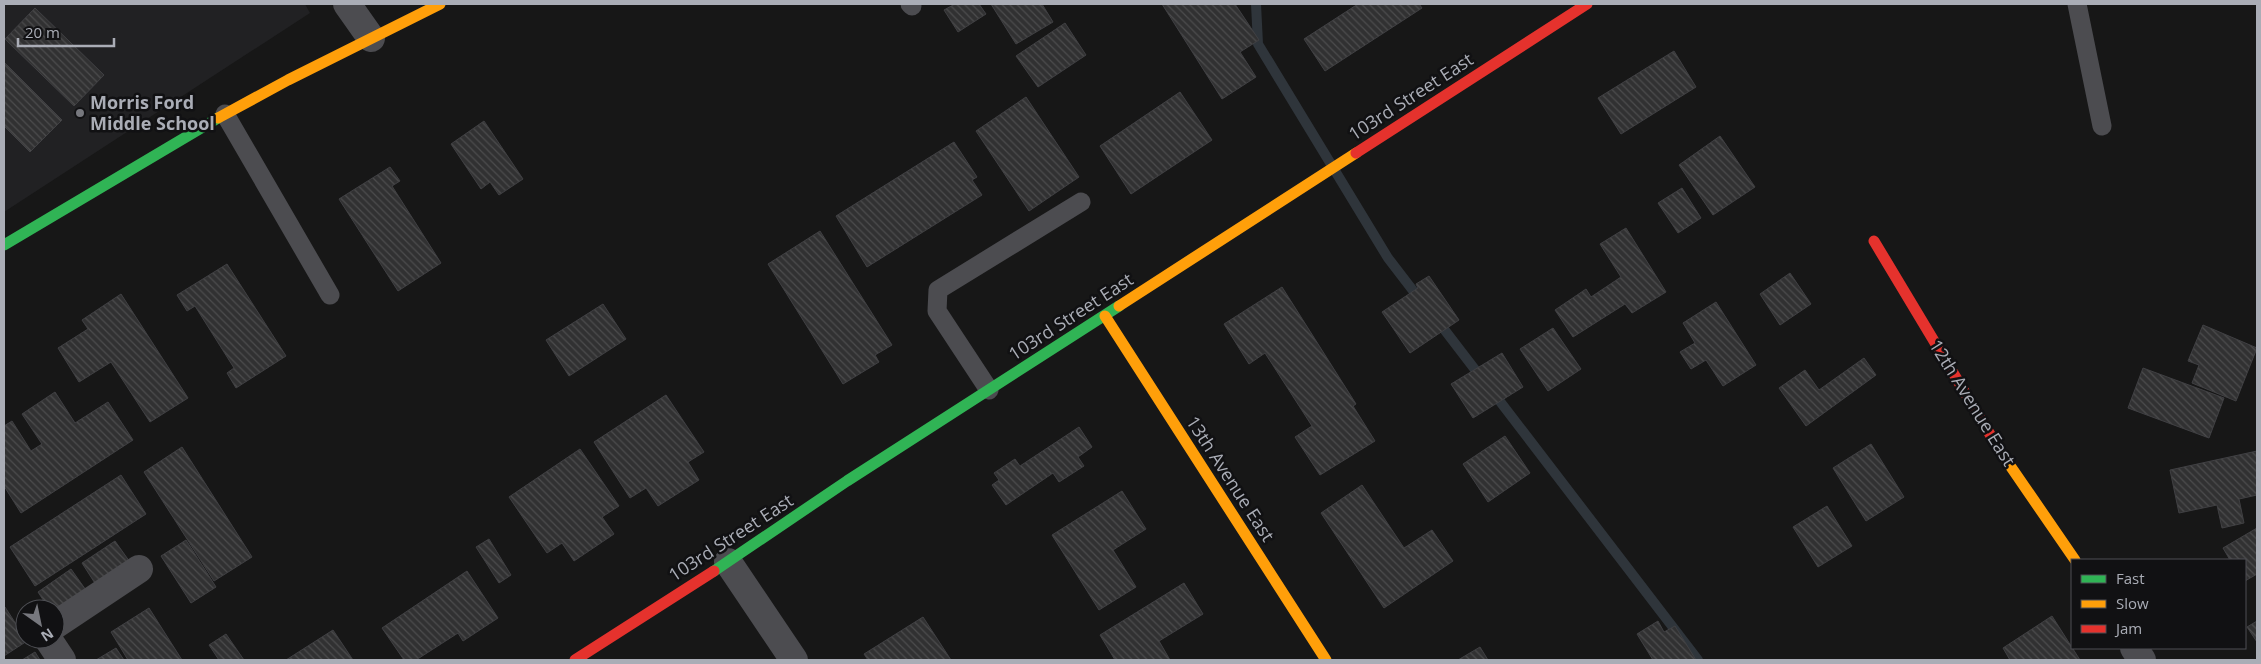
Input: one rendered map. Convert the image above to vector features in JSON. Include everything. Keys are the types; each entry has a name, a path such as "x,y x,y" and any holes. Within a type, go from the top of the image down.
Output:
{"street":[{"path":"347,4 371,38"},
{"path":"4,246 225,114 440,4"},
{"name":"103rd Street East","path":"575,660 1587,4"},
{"name":"12th Avenue East","path":"1874,241 2005,459 2074,559"},
{"name":"13th Avenue East","path":"1105,316 1326,660"},
{"path":"728,562 794,660"},
{"path":"65,618 139,569"},
{"path":"55,649 62,660"},
{"path":"2135,649 2142,660"}],"lane":[{"path":"2076,4 2102,126"},
{"path":"225,114 330,295"},
{"path":"989,390 937,311 938,290 1081,202"}],"shaded area":[{"name":"Morris Ford Middle School","path":"4,4 305,4 310,13 4,212"}],"building":[{"path":"955,4 979,4 986,14 958,32 944,10"},
{"path":"991,4 1042,4 1053,22 1016,44"},
{"path":"1162,4 1235,4 1259,40 1240,52 1256,77 1222,99"},
{"path":"1358,4 1419,4 1422,8 1325,71 1304,39"},
{"path":"35,8 104,75 74,106 5,39"},
{"path":"1065,23 1086,55 1038,87 1016,56"},
{"path":"1674,51 1696,87 1621,134 1598,98"},
{"path":"4,62 62,120 30,152 4,126"},
{"path":"1180,92 1212,140 1131,194 1100,146"},
{"path":"1026,97 1079,177 1029,211 976,131"},
{"path":"484,121 523,179 499,195 490,182 481,189 451,144"},
{"path":"1720,136 1755,187 1713,215 1679,165"},
{"path":"954,142 977,177 972,180 982,195 867,267 836,216"},
{"path":"390,167 400,181 392,186 441,263 398,291 339,199"},
{"path":"1682,188 1701,218 1678,233 1658,203"},
{"path":"1626,228 1666,292 1632,313 1625,304 1573,337 1555,310 1586,289 1591,297 1621,277 1600,244"},
{"path":"820,231 892,345 875,355 879,362 843,384 768,264"},
{"path":"227,264 286,356 236,388 227,373 234,368 195,306 187,311 177,295"},
{"path":"1790,273 1811,304 1780,325 1760,294"},
{"path":"1429,276 1459,320 1410,353 1382,312 1418,288 1416,284"},
{"path":"1282,287 1356,404 1353,406 1375,441 1320,475 1295,437 1312,426 1265,353 1249,364 1224,324"},
{"path":"121,294 188,398 150,422 111,362 79,382 58,348 88,329 82,320"},
{"path":"1716,302 1756,365 1723,386 1706,360 1691,369 1680,352 1695,343 1683,323"},
{"path":"603,304 626,339 569,376 546,340"},
{"path":"2203,325 2257,348 2236,401 2192,383 2199,365 2188,361"},
{"path":"1553,328 1581,369 1548,391 1520,349"},
{"path":"1502,353 1523,387 1473,418 1451,384"},
{"path":"1864,358 1876,375 1806,426 1779,388 1805,370 1819,390"},
{"path":"2143,368 2224,398 2209,438 2128,408"},
{"path":"55,392 75,423 108,402 133,440 21,513 4,486 4,426 12,421 31,451 42,444 22,414"},
{"path":"666,395 704,452 688,462 699,480 658,506 646,488 630,498 594,442"},
{"path":"1079,427 1092,447 1078,457 1084,466 1059,482 1053,473 1006,505 992,485 999,480 994,473 1015,459 1020,466"},
{"path":"1505,436 1530,473 1488,502 1463,464"},
{"path":"1871,444 1904,497 1866,521 1833,468"},
{"path":"182,447 252,557 214,581 144,472"},
{"path":"580,449 619,506 602,517 614,534 574,561 562,543 547,553 509,497"},
{"path":"2257,451 2257,495 2239,499 2244,523 2222,528 2217,505 2179,513 2170,470"},
{"path":"121,475 146,514 35,586 10,547"},
{"path":"1362,485 1404,548 1432,530 1453,561 1384,608 1321,513"},
{"path":"1122,491 1146,529 1113,550 1136,587 1099,610 1052,535"},
{"path":"1827,506 1852,546 1818,567 1793,527"},
{"path":"2257,528 2257,574 2246,580 2246,559 2229,559 2223,548"},
{"path":"489,539 511,575 499,583 476,547"},
{"path":"186,540 216,587 191,603 161,556"},
{"path":"115,541 132,565 98,588 82,563"},
{"path":"71,569 88,593 65,604 65,599 43,599 38,592"},
{"path":"467,571 498,618 463,641 458,633 416,660 404,660 382,628"},
{"path":"1184,583 1203,614 1159,641 1170,660 1115,660 1100,635"},
{"path":"4,608 15,622 15,649 4,656"},
{"path":"149,608 182,660 128,660 111,632"},
{"path":"2052,616 2071,646 2071,649 2073,649 2080,660 2010,660 2003,648"},
{"path":"923,617 951,660 868,660 864,654"},
{"path":"1658,621 1664,632 1675,626 1696,660 1653,660 1637,634"},
{"path":"2257,621 2257,642 2247,627"},
{"path":"333,630 353,660 286,660"},
{"path":"226,634 244,660 219,660 209,645"},
{"path":"1480,647 1488,660 1458,660"},
{"path":"116,648 124,660 96,660"},
{"path":"35,652 40,660 22,660"}],"waterway":[{"path":"1256,4 1258,44 1388,258 1421,301"},
{"path":"1437,320 1483,380"},
{"path":"1492,391 1698,660"}],"traffic: fast":[{"path":"4,245 218,118"},
{"path":"714,571 847,481 1119,306"}],"traffic: slow":[{"path":"218,118 288,80 440,4"},
{"path":"1119,306 1356,153"},
{"path":"1105,316 1326,660"},
{"path":"2000,451 2074,559"}],"traffic: jam":[{"path":"1356,153 1587,4"},
{"path":"1874,241 2000,451"},
{"path":"575,660 714,571"}],"place":[{"name":"Morris Ford Middle School","path":"80,113"}]}
